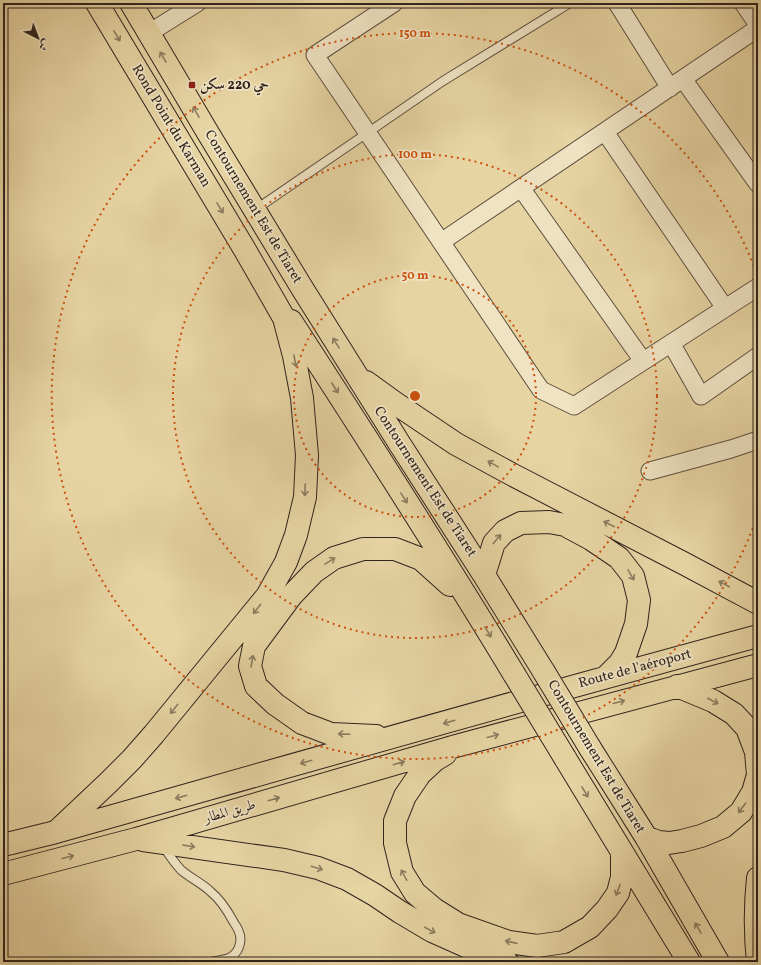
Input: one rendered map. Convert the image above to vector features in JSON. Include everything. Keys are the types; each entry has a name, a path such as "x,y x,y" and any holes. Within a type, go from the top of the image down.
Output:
{"highway":[{"name":"Rond Point du Karman","path":"97,3 245,250"},
{"name":"Contournement Est de Tiaret","path":"131,3 208,133 357,376 484,575 646,837 718,962"},
{"name":"Contournement Est de Tiaret","path":"245,250 352,415 474,609 689,962"},
{"path":"43,863 46,834 108,783 136,754 246,624 267,596 286,562 296,535 305,497 307,455 302,398 294,356 284,318 245,250"},
{"path":"357,376 456,444 758,603"},
{"path":"484,575 494,543 505,531 521,523 549,522 565,526 591,539 619,558 633,576 639,600 636,624 626,653 620,663 608,676"},
{"path":"397,736 330,734 302,723 275,704 256,686 250,666 254,646 291,596 314,572 334,558 363,549 395,549 421,559 436,571 474,609"},
{"name":"Route de l'aéroport","path":"397,736 608,676 758,636"},
{"path":"722,646 730,672"},
{"name":"Route de l'aéroport","path":"456,746 758,664"},
{"path":"646,837 658,842 669,843 701,836 723,827 741,812 753,792 758,775 756,752 747,728 734,714 713,701 676,686"},
{"name":"طريق المطار","path":"3,845 397,736"},
{"path":"456,746 435,760 420,774 405,796 394,821 395,844 402,872 415,893 434,909 458,924 509,942 537,946 564,942 590,928 607,909 618,893 622,877 622,852"},
{"name":"طريق المطار","path":"3,874 136,839 456,746"},
{"path":"136,839 284,860 318,868 346,879 375,895 432,931 507,962"},
{"path":"758,878 756,897 756,939 758,962"}],"street":[{"path":"149,33 197,3"},
{"path":"394,3 315,55 541,390 574,406 758,287"},
{"path":"617,3 676,84 758,184"},
{"path":"441,242 758,27 744,3"},
{"path":"605,132 725,308"},
{"path":"521,188 643,361"},
{"path":"671,343 700,396 758,356"},
{"path":"650,471 731,449 758,440"}],"lane":[{"path":"255,210 443,82 570,3"},
{"path":"162,842 167,853 178,867 212,892 221,902 240,934 240,944 234,955 229,958 210,962"}],"place":[{"name":"حي 220 سكن","path":"192,85"}]}
